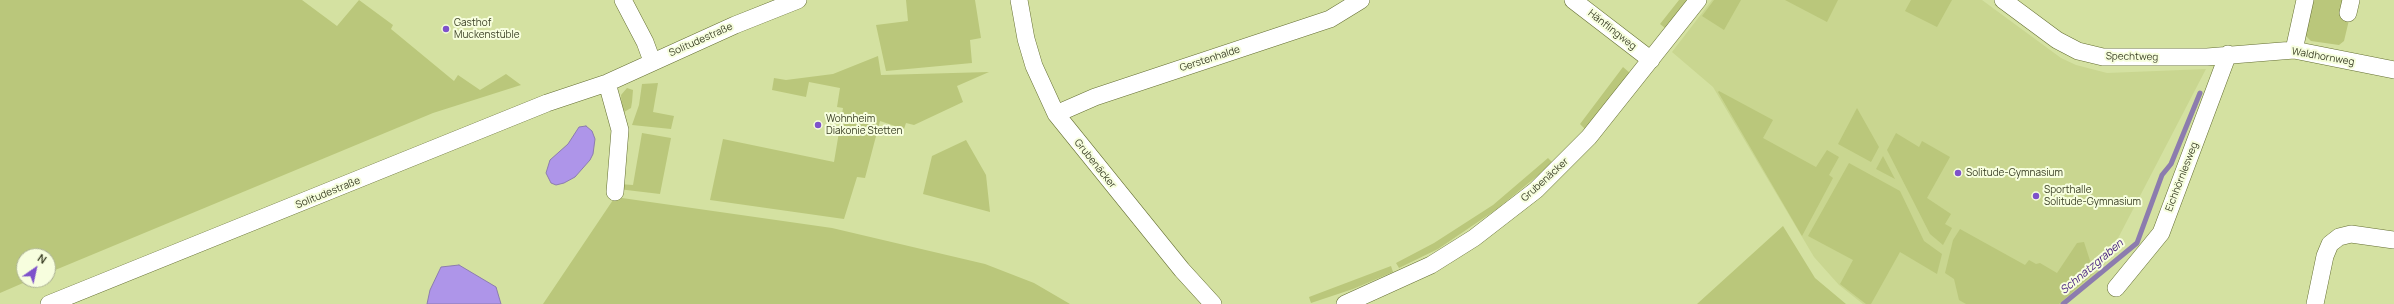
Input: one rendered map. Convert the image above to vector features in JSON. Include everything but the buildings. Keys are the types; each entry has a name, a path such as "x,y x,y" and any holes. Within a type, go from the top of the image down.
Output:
{"street":[{"path":"623,0 645,42 652,61"},
{"name":"Solitudestraße","path":"49,304 547,103 607,83 652,61 798,0"},
{"name":"Grubenäcker","path":"1019,0 1026,39 1034,66 1056,114 1182,270 1213,304"},
{"name":"Gerstenhalde","path":"1056,114 1095,97 1330,19 1361,0"},
{"name":"Hänflingweg","path":"1573,0 1651,60"},
{"name":"Grubenäcker","path":"1345,304 1431,266 1474,238 1517,205 1562,166 1589,137 1698,0"},
{"name":"Spechtweg","path":"2003,0 2057,40 2078,51 2104,57 2207,57 2228,54"},
{"path":"2294,50 2306,0"},
{"name":"Waldhornweg","path":"2228,54 2294,50 2394,70"},
{"name":"Eichhörnlesweg","path":"2116,288 2161,233 2228,54"},
{"path":"607,83 620,130 615,192"},
{"path":"2316,304 2324,256 2330,244 2339,237 2351,234 2394,240"}],"shaded area":[{"path":"0,0 302,0 337,26 359,0 393,25 391,29 454,81 458,75 480,90 506,74 521,85 433,113 56,270 56,248 16,248 16,286 0,293"},
{"path":"906,0 975,0 981,38 970,40 972,63 886,71 876,25 908,21"},
{"path":"1679,0 1687,0 1665,28 1660,24"},
{"name":"Solitude-Gymnasium","path":"1712,0 1982,0 2061,58 2076,65 2107,73 2206,69 2102,269 2060,304 1863,304 1839,285 1814,257 1713,87 1672,52"},
{"path":"1714,0 1741,0 1724,30 1702,16"},
{"path":"1785,0 1838,0 1827,22"},
{"path":"1911,0 1952,0 1937,27 1905,11"},
{"path":"2313,0 2346,0 2349,20 2344,41 2339,45 2311,41 2305,35"},
{"path":"878,56 881,75 989,72 957,86 963,102 914,125 906,123 904,129 880,121 865,178 857,177 844,219 710,200 723,139 834,162 843,108 837,107 840,88 809,82 806,97 772,90 774,78 786,80 833,74"},
{"path":"1623,67 1630,73 1585,129 1580,124"},
{"path":"658,83 653,112 674,116 671,129 632,125 639,105 642,84"},
{"path":"627,88 633,90 632,102 631,108 624,112 622,111 621,95"},
{"path":"1719,91 1773,120 1763,138 1816,167 1827,150 1839,157 1829,175 1833,178 1802,236 1718,92"},
{"path":"1857,108 1879,147 1871,162 1838,144"},
{"path":"586,126 592,131 595,139 593,154 590,160 575,177 564,183 556,185 551,183 546,173 550,160 568,144 579,127"},
{"path":"642,133 671,138 660,194 618,189 619,184 633,185"},
{"path":"1896,133 1919,147 1922,141 1950,157 1927,198 1951,214 1945,224 1952,228 1943,245 1930,234 1887,150"},
{"path":"966,140 986,175 990,212 923,194 932,156"},
{"path":"1883,156 1895,179 1876,169"},
{"path":"1548,158 1553,163 1497,209 1438,249 1399,268 1396,263 1434,243 1493,205"},
{"path":"1849,163 1900,191 1924,241 1942,254 1937,274 1900,252 1871,304 1866,304 1840,284 1853,260 1808,236"},
{"path":"615,197 832,228 985,264 1034,283 1070,304 543,304"},
{"path":"1783,226 1815,278 1846,304 1697,304"},
{"path":"1960,229 2025,265 2029,260 2036,264 2040,263 2057,273 2077,243 2084,242 2094,273 2059,304 1966,304 1959,300 1954,279 1945,273 1953,240"},
{"path":"459,265 496,287 501,304 427,304 430,290 441,267"},
{"path":"1391,266 1393,272 1353,289 1311,303 1309,297"}],"waterway":[{"name":"Schnatzgraben","path":"2063,304 2137,243 2162,175 2171,164 2200,93"}],"place":[{"name":"Gasthof Muckenstüble","path":"446,29"},
{"name":"Wohnheim Diakonie Stetten","path":"818,125"},
{"name":"Solitude-Gymnasium","path":"1958,173"},
{"name":"Sporthalle Solitude-Gymnasium","path":"2036,196"}]}
